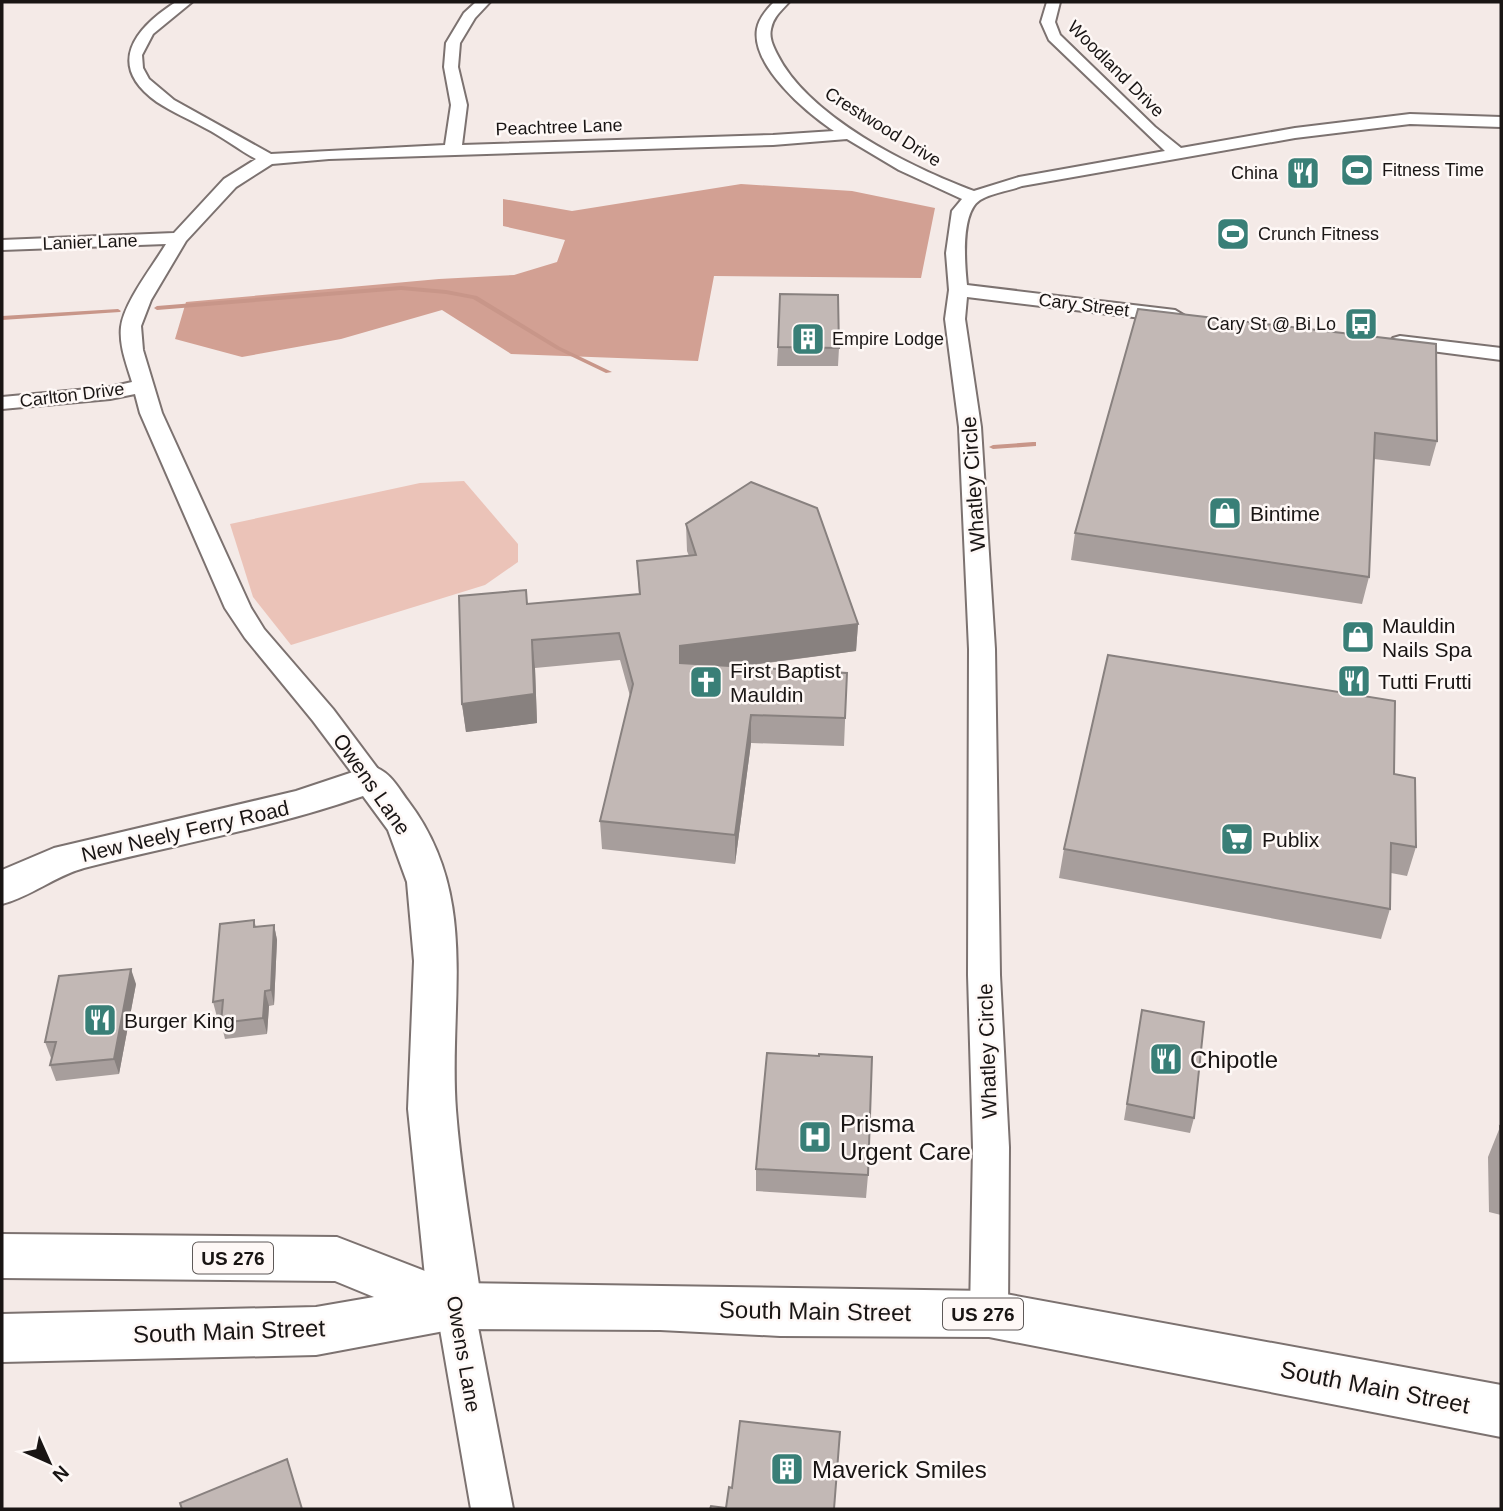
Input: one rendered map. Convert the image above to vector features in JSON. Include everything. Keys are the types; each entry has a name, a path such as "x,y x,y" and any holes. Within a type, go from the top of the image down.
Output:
{"main road":[{"name":"New Neely Ferry Road","path":"2,890 19,879 69,858 306,803 371,779"},
{"name":"Owens Lane","path":"371,779 407,828 428,883 436,961 432,1109 455,1306"},
{"name":"South Main Street","path":"2,1256 337,1259 455,1306"},
{"name":"South Main Street","path":"2,1338 316,1331 455,1306 660,1307 780,1313 989,1314 1501,1411"}],"street":[{"path":"185,2 153,23 139,41 135,59 140,78 156,95 268,159"},
{"path":"453,149 459,105 451,68 453,43 469,16 484,2"},
{"name":"Crestwood Drive","path":"782,2 769,16 764,29 767,48 777,69 797,95 852,134 941,186 973,197"},
{"name":"Woodland Drive","path":"1053,2 1048,22 1054,37 1149,130 1177,153"},
{"path":"973,197 1019,183 1177,153 1379,122 1434,118 1501,122"},
{"name":"Peachtree Lane","path":"268,159 453,149 761,140 852,134"},
{"name":"Owens Lane","path":"268,159 220,192 202,216 179,238 141,300 131,326 151,413 238,608 254,633 323,715 371,779"},
{"name":"Whatley Circle","path":"973,197 961,211 957,226 955,268 958,290 955,319 970,427 982,649 985,989 991,1147 989,1314"},
{"name":"Lanier Lane","path":"2,245 179,238"},
{"name":"Cary Street","path":"958,290 1198,319"},
{"path":"1387,341 1501,354"},
{"name":"Carlton Drive","path":"2,403 110,393 143,386"},
{"name":"Owens Lane","path":"455,1306 492,1509"}],"shaded area":[{"path":"741,184 852,191 935,208 921,278 714,276 698,361 511,354 442,310 341,339 242,357 175,339 186,302 439,279 514,275 557,262 565,240 503,226 503,199 572,211"},
{"path":"464,481 518,544 518,562 485,585 291,645 253,597 230,524 420,483"}],"building":[{"name":"Empire Lodge","path":"780,294 838,295 839,348 778,347"},
{"name":"Bintime","path":"1138,309 1436,344 1437,441 1375,433 1369,577 1075,533"},
{"name":"First Baptist Mauldin","path":"751,482 817,508 858,624 680,646 680,663 847,673 845,718 751,715 735,835 600,821 633,684 619,633 532,640 534,694 462,704 459,596 526,590 527,604 640,594 637,561 696,555 686,524"},
{"name":"Publix","path":"1108,655 1395,701 1394,774 1415,778 1416,847 1391,843 1390,909 1064,849"},
{"path":"254,920 254,927 274,925 271,990 265,991 263,1018 221,1023 223,1000 213,1002 220,924"},
{"name":"Burger King","path":"131,969 114,1059 50,1065 56,1042 45,1042 59,976"},
{"name":"Chipotle","path":"1142,1010 1204,1022 1194,1118 1127,1104"},
{"name":"Prisma Urgent Care","path":"767,1053 872,1057 868,1175 756,1169"},
{"name":"Maverick Smiles","path":"740,1421 840,1432 834,1509 710,1509 711,1506 726,1508 729,1487 732,1488"},
{"path":"287,1459 302,1509 182,1509 180,1503"}],"waterway":[{"path":"157,308 401,288 446,292 475,297 558,348 608,372"},
{"path":"2,318 118,311"},
{"path":"993,447 1033,444"}],"place":[{"name":"Fitness Time","path":"1357,170"},
{"name":"China","path":"1303,173"},
{"name":"Crunch Fitness","path":"1233,234"},
{"name":"Cary St @ Bi Lo","path":"1361,324"},
{"name":"Empire Lodge","path":"808,339"},
{"name":"Bintime","path":"1225,513"},
{"name":"Mauldin Nails Spa","path":"1358,637"},
{"name":"Tutti Frutti","path":"1354,681"},
{"name":"First Baptist Mauldin","path":"706,682"},
{"name":"Publix","path":"1237,839"},
{"name":"Burger King","path":"100,1020"},
{"name":"Chipotle","path":"1166,1059"},
{"name":"Prisma Urgent Care","path":"815,1137"},
{"name":"Maverick Smiles","path":"787,1469"}]}
